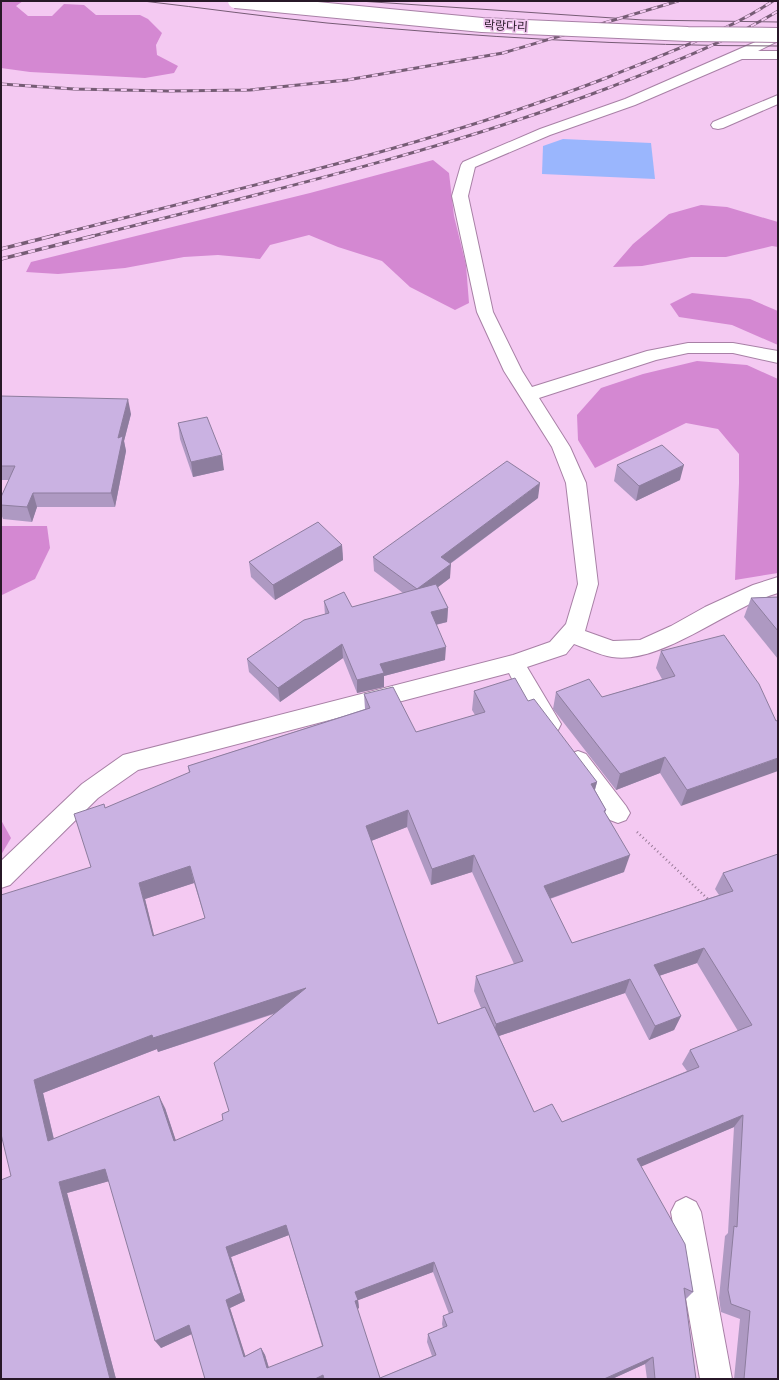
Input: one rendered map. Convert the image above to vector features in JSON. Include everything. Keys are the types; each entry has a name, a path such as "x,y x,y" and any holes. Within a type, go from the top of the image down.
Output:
{"street":[{"name":"락랑다리","path":"235,1 482,25 688,34 778,35"},
{"path":"1,877 90,791 131,762 514,663 558,648 576,627 588,584 576,483 561,447 513,371 485,312 460,196 468,165 545,132 630,102 739,55 778,35"},
{"path":"739,55 778,55"},
{"path":"718,125 778,99"},
{"path":"528,395 653,355 688,348 733,348 778,357"},
{"path":"570,634 612,649 642,648 678,632 712,613 760,590 778,585"},
{"path":"514,663 542,713 618,813"},
{"path":"686,1212 716,1379"}],"path":[{"path":"618,813 713,904"}],"shaded area":[{"path":"1,1 23,1 16,6 28,16 52,16 64,4 84,5 96,15 140,15 148,19 162,33 156,45 157,55 178,66 174,73 145,78 30,72 1,68"},
{"path":"433,160 449,173 454,216 466,265 469,303 455,310 410,287 382,261 338,247 309,235 270,245 260,259 218,255 184,257 125,268 58,274 26,272 31,262 310,193"},
{"path":"701,205 727,207 778,222 778,247 772,246 726,257 691,257 642,266 613,267 633,244 669,214"},
{"path":"692,293 750,299 778,311 778,345 732,325 679,317 670,304"},
{"path":"697,361 747,365 778,379 778,573 735,580 739,454 718,429 686,423 595,468 578,440 577,415 601,388 643,374"},
{"path":"1,526 47,526 50,548 35,579 2,595 1,595"},
{"path":"1,820 11,838 1,855"}],"water":[{"path":"563,139 651,143 655,179 542,174 543,146"}],"building":[{"path":"1,396 128,399 118,438 123,436 111,493 33,493 27,507 1,505 1,497 15,466 1,466"},
{"path":"207,417 222,455 191,462 178,423"},
{"path":"662,445 684,465 639,486 617,465"},
{"path":"507,461 540,483 441,557 451,564 417,589 373,557"},
{"path":"318,522 342,545 273,585 249,562"},
{"path":"436,584 448,608 431,612 446,647 380,664 384,673 357,680 342,644 278,688 247,659 304,620 329,613 324,601 344,592 352,607"},
{"path":"778,597 778,631 751,598"},
{"path":"724,635 759,684 776,721 778,720 778,758 687,790 665,757 620,774 556,692 589,679 602,697 675,676 661,651"},
{"path":"515,678 528,701 534,699 597,782 591,784 606,810 604,811 630,855 544,886 572,943 733,891 723,873 778,854 778,1379 744,1379 750,1311 731,1304 728,1290 734,1226 737,1227 743,1115 637,1159 685,1244 693,1292 684,1288 696,1379 655,1379 653,1357 604,1379 324,1379 323,1375 315,1379 205,1379 189,1325 155,1341 105,1169 59,1182 110,1379 1,1379 1,1180 11,1176 1,1134 1,895 91,867 74,814 104,804 105,808 190,772 188,766 370,708 364,694 393,687 416,732 485,712 474,691","holes":["408,810 432,869 474,855 523,961 476,976 496,1024 630,979 655,1026 681,1016 654,965 704,948 752,1025 690,1050 699,1067 562,1122 552,1104 534,1112 485,1007 438,1024 366,826","190,866 205,918 153,936 139,883","306,988 214,1063 229,1111 222,1114 223,1120 174,1141 159,1096 48,1141 34,1080 152,1035 153,1038","286,1225 323,1346 267,1368 261,1348 244,1357 226,1300 241,1293 226,1247","434,1262 453,1312 443,1316 447,1326 428,1334 436,1355 380,1378 355,1301 358,1300 355,1292"]}],"tram line":[{"path":"143,1 304,21 552,40 722,46 778,46"},
{"path":"359,1 643,20 778,22"}],"railway":[{"path":"1,84 74,89 168,91 250,90 347,80 503,53 678,1"},
{"path":"48,237 330,166 469,126 606,78 670,52 713,34 773,1"},
{"path":"89,237 351,170 416,152 545,111 673,62 758,23 778,11"},
{"path":"1,249 52,236"},
{"path":"89,237 93,236"},
{"path":"1,259 89,237"}]}
